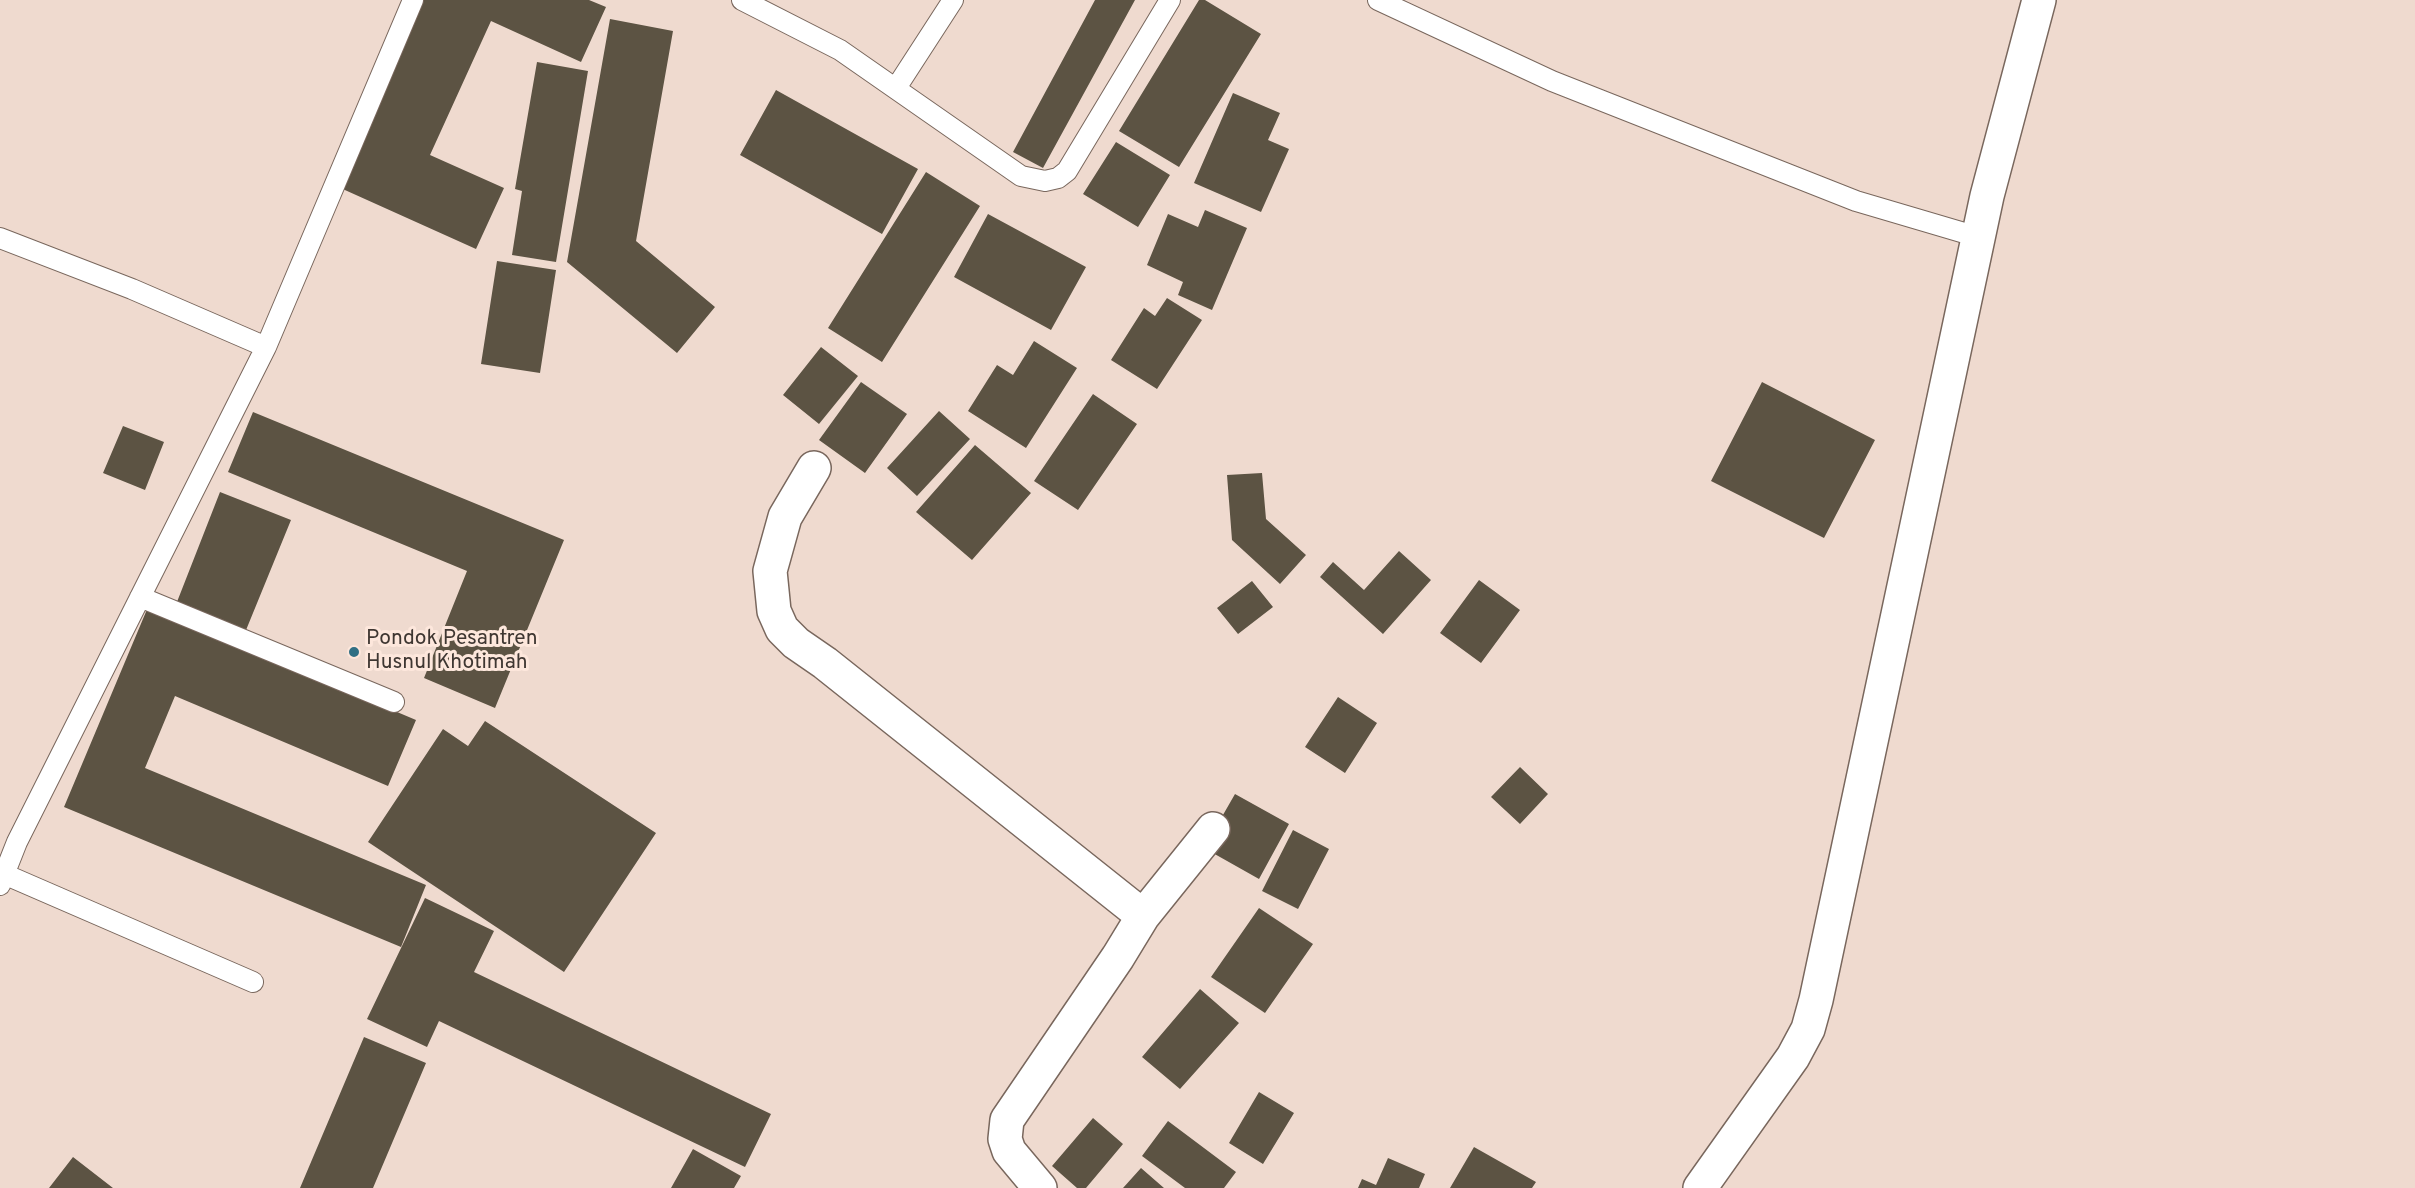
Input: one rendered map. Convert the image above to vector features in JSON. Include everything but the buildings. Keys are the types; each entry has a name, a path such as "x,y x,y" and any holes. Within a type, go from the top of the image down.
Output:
{"street":[{"path":"1701,1188 1793,1057 1808,1029 1978,237 2039,0"},
{"path":"814,468 785,517 770,570 774,611 782,629 796,643 825,663 1143,916"},
{"path":"1040,1188 1010,1151 1005,1139 1004,1127 1007,1120 1118,957 1143,916 1213,829"}],"lane":[{"path":"253,982 2,880 8,837 140,597 266,347 412,0"},
{"path":"742,0 840,50 1021,176 1045,181 1058,178 1067,171 1087,142 1170,0"},
{"path":"896,88 953,0"},
{"path":"1378,0 1574,90 1856,201 1978,237"},
{"path":"0,238 132,289 266,347"},
{"path":"140,597 394,702"}],"place":[{"name":"Pondok Pesantren Husnul Khotimah","path":"354,652"}]}
